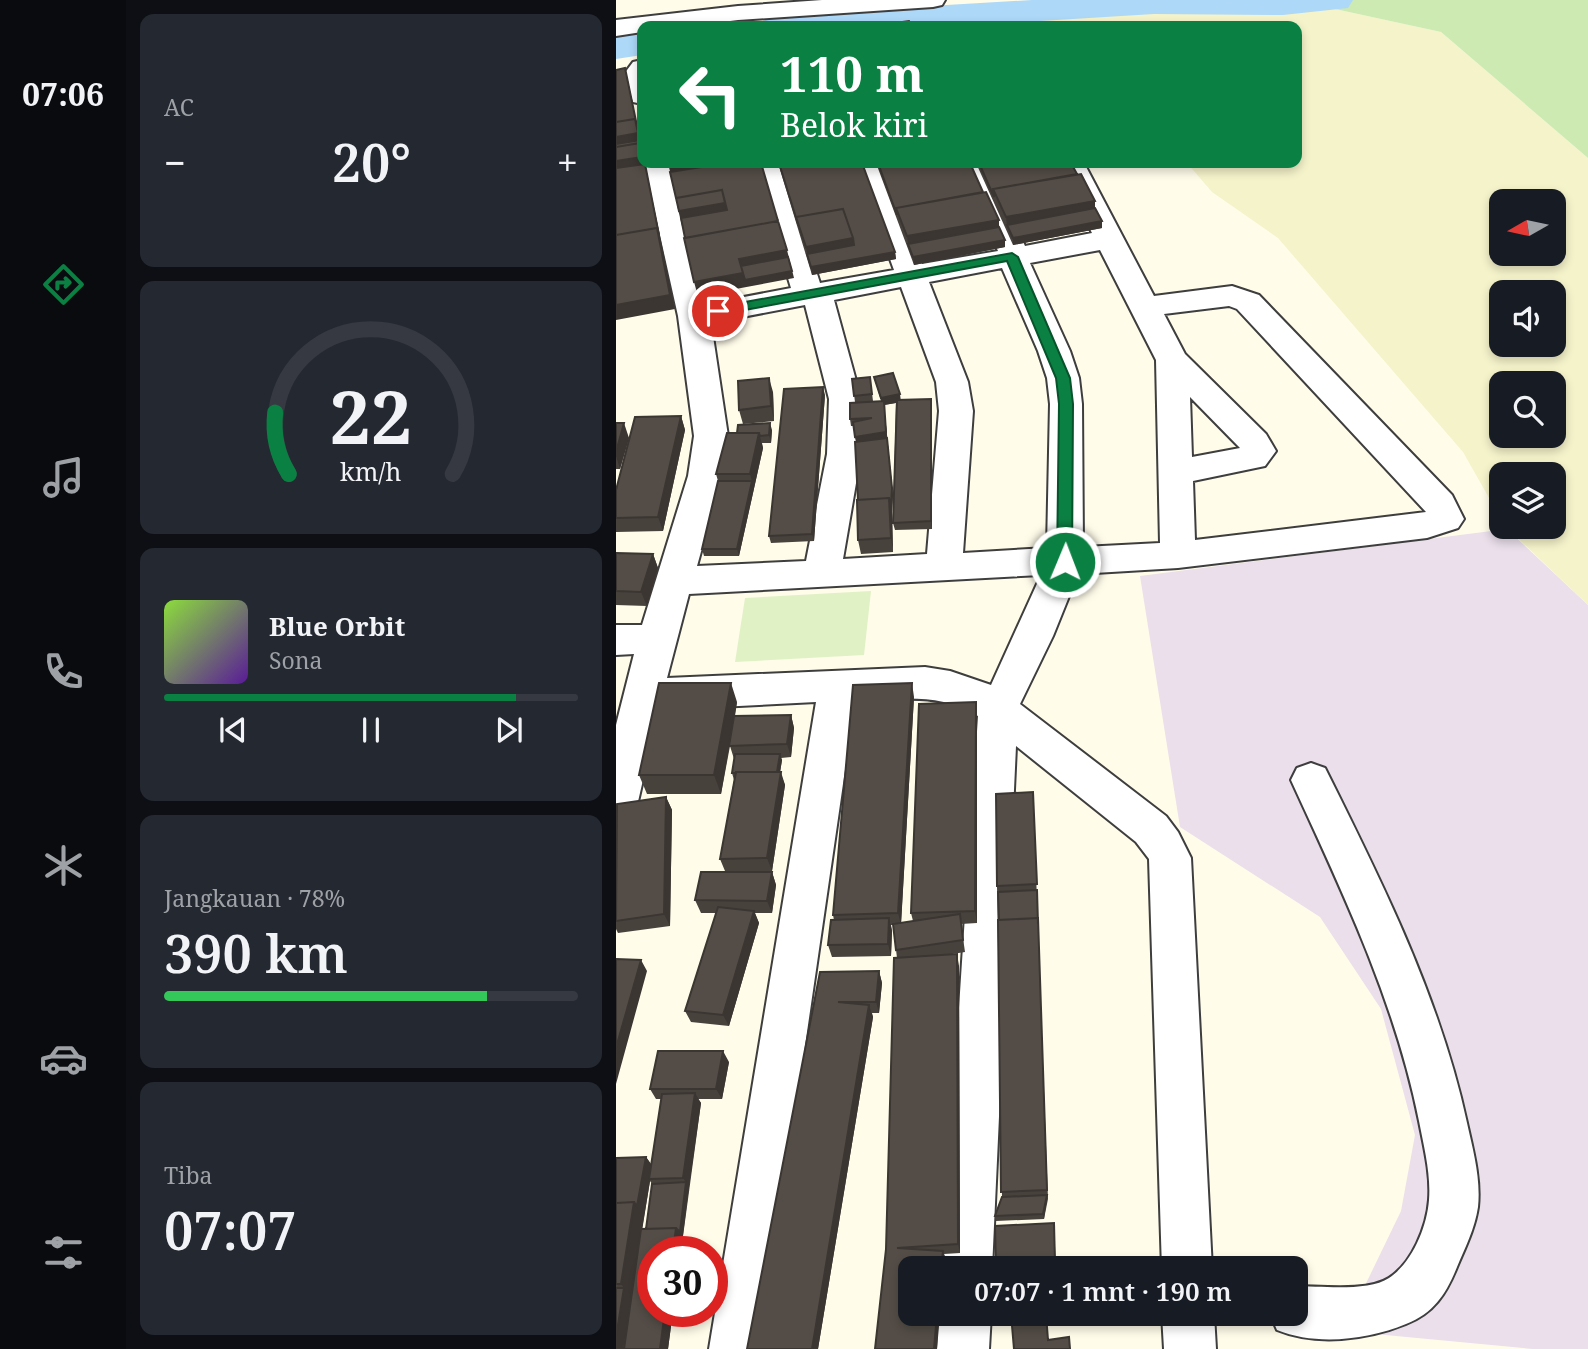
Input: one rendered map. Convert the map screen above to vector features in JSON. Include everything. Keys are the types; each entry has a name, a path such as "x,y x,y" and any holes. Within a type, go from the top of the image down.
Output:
{"street":[{"path":"673,21 738,13 933,0"},
{"path":"616,28 637,25"},
{"path":"616,806 657,639 705,476 711,436 693,313 659,168"},
{"path":"769,168 845,399 844,454 822,574"},
{"path":"871,168 952,382 956,411 944,567"},
{"path":"968,1256 998,709 1034,636 1062,568 1066,404 1063,378 974,168"},
{"path":"1073,168 1172,360 1254,442 1259,451 1253,458 1177,472"},
{"path":"693,313 1108,235"},
{"path":"673,582 944,567 1062,568 1427,525 1446,519 1446,511 1248,302 1232,296 1144,307"},
{"path":"1172,360 1178,555"},
{"path":"616,640 657,639"},
{"path":"643,695 925,682 959,689 998,709 1151,830 1170,858 1186,1256"},
{"path":"735,1349 838,687"},
{"path":"1308,1312 1377,1309 1400,1301 1420,1287 1447,1230 1454,1205 1443,1121 1419,1029 1377,920 1311,780"},
{"path":"963,1349 964,1326"},
{"path":"1189,1326 1190,1349"}],"shaded area":[{"path":"1056,8 1335,9 1441,32 1588,158 1588,605 1519,539 1566,539 1566,462 1489,462 1489,498 1463,452 1278,238 1212,192 1191,168 1302,168 1302,21 956,21 954,18"},
{"path":"1489,531 1489,539 1518,539 1588,605 1588,1349 1533,1349 1343,1331 1401,1211 1415,1135 1381,1009 1320,917 1180,827 1140,576"}],"green space":[{"path":"1141,0 1588,0 1588,158 1441,32 1335,9 1144,8"},
{"path":"871,591 864,655 735,662 745,598"}],"building":[{"path":"625,68 637,126 635,119 616,122 616,70"},
{"path":"635,119 637,133 616,137 616,122"},
{"path":"637,140 637,144 616,147 616,144"},
{"path":"637,144 637,158 616,161 616,147"},
{"path":"637,165 637,168 646,168 659,235 657,228 616,235 616,168"},
{"path":"695,168 762,168 778,221 685,238 681,218 727,210 722,190 676,198 670,172"},
{"path":"781,168 864,168 895,252 811,267 807,254 854,245 853,238 843,209 796,217 798,224"},
{"path":"880,168 972,168 983,192 896,208 897,215"},
{"path":"981,168 1074,168 1077,174 993,189 994,197"},
{"path":"1081,174 1095,201 1006,217 993,189"},
{"path":"722,190 725,203 679,211 676,198"},
{"path":"986,192 999,220 907,236 896,208"},
{"path":"1095,208 1102,221 1013,238 1007,225"},
{"path":"843,209 853,238 806,247 796,217"},
{"path":"778,221 787,250 739,259 743,273 694,282 684,238"},
{"path":"999,227 1005,240 913,257 908,244"},
{"path":"657,228 670,295 616,305 616,235"},
{"path":"788,257 792,271 745,280 741,266"},
{"path":"893,373 900,394 881,398 874,377"},
{"path":"870,377 872,394 854,396 852,379"},
{"path":"769,378 771,406 739,410 738,381"},
{"path":"823,387 812,534 769,536 784,389"},
{"path":"931,399 931,521 893,523 897,400"},
{"path":"884,401 886,432 855,437 853,422 872,418 850,419 850,403"},
{"path":"681,416 658,517 616,518 616,490 635,417"},
{"path":"616,423 624,423 616,452"},
{"path":"770,423 769,435 737,433 738,425"},
{"path":"727,433 759,433 750,474 716,474"},
{"path":"887,438 891,505 889,498 858,500 855,442"},
{"path":"718,481 752,481 737,549 702,549"},
{"path":"889,498 891,538 858,540 857,500"},
{"path":"616,553 653,554 641,592 616,591"},
{"path":"659,683 731,683 714,775 639,775"},
{"path":"912,683 898,913 833,915 853,685"},
{"path":"976,702 975,911 911,913 919,704"},
{"path":"791,715 787,744 729,746 734,716"},
{"path":"735,754 780,754 777,772 732,773"},
{"path":"736,772 781,772 767,858 720,859"},
{"path":"1033,792 1037,884 997,886 996,794"},
{"path":"666,797 664,914 616,921 617,804"},
{"path":"701,872 772,872 767,901 695,900"},
{"path":"1037,890 1038,918 999,920 998,892"},
{"path":"718,907 754,911 723,1015 685,1011"},
{"path":"960,914 963,940 896,950 893,924"},
{"path":"889,918 888,944 828,945 831,920"},
{"path":"1038,918 1047,1190 1001,1192 998,920"},
{"path":"957,954 958,1244 897,1248 943,1251 942,1256 898,1256 898,1326 936,1326 934,1349 875,1349 886,1249 894,958"},
{"path":"616,959 641,960 616,1048"},
{"path":"879,971 876,1002 838,1002 869,1005 812,1349 747,1349 820,972"},
{"path":"658,1051 723,1051 716,1089 650,1089"},
{"path":"695,1093 683,1178 649,1179 662,1094"},
{"path":"646,1157 637,1206 634,1202 616,1203 616,1158"},
{"path":"686,1182 680,1232 676,1228 646,1229 652,1184"},
{"path":"1047,1195 1043,1214 995,1216 1002,1197"},
{"path":"634,1202 621,1284 616,1284 616,1203"},
{"path":"1054,1223 1055,1256 996,1256 995,1226"},
{"path":"676,1228 675,1236 640,1236 641,1229"},
{"path":"637,1257 637,1327 663,1327 660,1349 624,1349"},
{"path":"616,1288 624,1288 616,1337"},
{"path":"1012,1326 1047,1326 1048,1340 1069,1337 1070,1349 1014,1349"}],"waterway":[{"path":"1114,0 1116,6"},
{"path":"863,21 1128,4 1257,5 1335,0"},
{"path":"616,48 637,45"}],"route":[{"path":"718,311 1012,257 1054,351 1063,378 1066,404 1065,562"}]}
